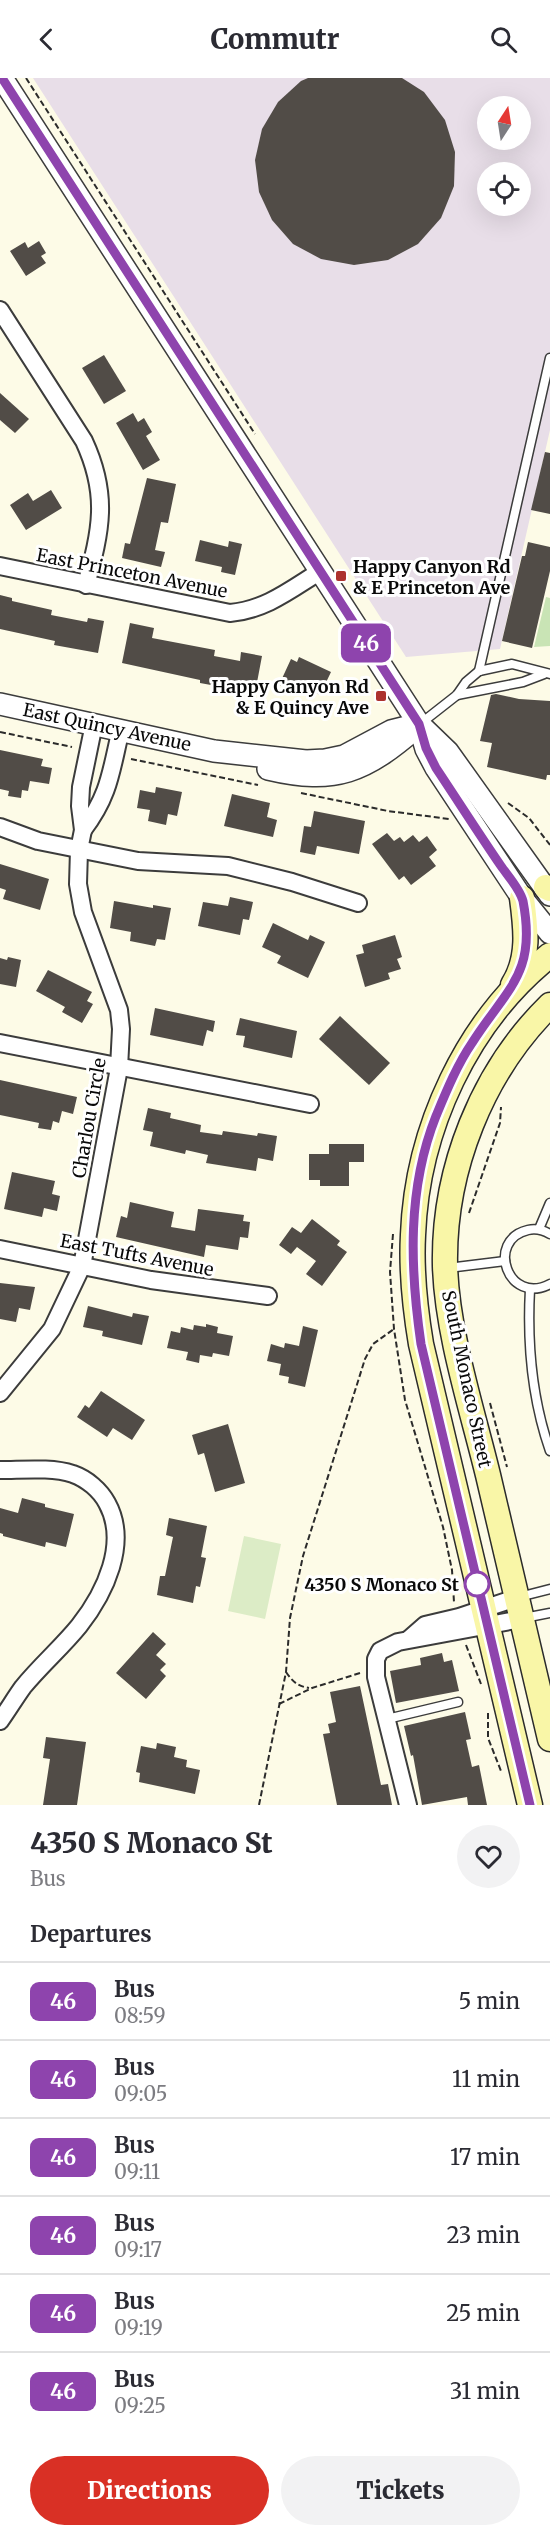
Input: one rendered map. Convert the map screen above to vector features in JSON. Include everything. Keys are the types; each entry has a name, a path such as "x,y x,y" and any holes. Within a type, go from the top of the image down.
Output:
{"main road":[{"path":"508,995 519,976 525,954 526,929 522,898"},
{"name":"South Monaco Street","path":"530,1805 421,1344 414,1296 413,1232 424,1156 435,1119 471,1045 508,995 550,955"},
{"name":"South Monaco Street","path":"550,1005 506,1057 480,1104 457,1167 446,1236 445,1268 455,1340 550,1739"}],"street":[{"path":"2,78 419,724 448,752 549,890"},
{"path":"0,309 84,441 94,462 100,486 101,517 86,585"},
{"name":"East Princeton Avenue","path":"0,566 230,613 249,611 268,604 319,572"},
{"name":"East Quincy Avenue","path":"0,704 214,751 296,760 325,760 353,752 391,731 419,724"},
{"name":"Charlou Circle","path":"0,1393 52,1329 82,1266 119,1068 121,1029 119,1010 84,912 78,884 79,850 83,830 80,806 81,787 94,724"},
{"path":"419,724 426,748 436,768 522,898 550,933"},
{"name":"Charlou Circle","path":"83,830 103,801 120,729"},
{"path":"0,827 38,841 138,861 228,866 292,882 358,903"},
{"path":"0,1043 310,1104"},
{"name":"East Tufts Avenue","path":"0,1249 151,1280 268,1296"},
{"path":"0,1470 60,1471 84,1479 104,1497 112,1511 118,1537 111,1567 97,1598 81,1623 23,1688 0,1721"},
{"path":"408,1805 375,1668 380,1651 409,1639 425,1625 461,1623 519,1608"}],"lane":[{"path":"479,671 550,358"},
{"path":"419,724 457,695 466,682 479,671 512,664 547,674"},
{"path":"457,695 523,682 547,674"},
{"path":"539,1229 550,1203"},
{"path":"550,1234 539,1229 523,1231 515,1236 508,1245 504,1261 506,1269 514,1280 530,1289 550,1284"},
{"path":"445,1268 504,1261"},
{"path":"530,1289 529,1349 539,1416 550,1451"},
{"path":"519,1608 550,1589"},
{"path":"519,1608 550,1613"},
{"path":"387,1719 458,1702"}],"path":[{"path":"26,78 256,437"},
{"path":"0,732 88,751"},
{"path":"115,756 263,786"},
{"path":"297,792 443,819"},
{"path":"468,1215 500,1123 502,1099"},
{"path":"259,1805 286,1672 290,1618 303,1556 368,1352 373,1344 394,1329 405,1400 443,1527 452,1570 453,1598 471,1662 484,1693"},
{"path":"488,1394 508,1471"},
{"path":"279,1704 312,1688 375,1668"},
{"path":"286,1672 292,1682 301,1687 312,1688"},
{"path":"488,1712 488,1738 502,1772"}],"shaded area":[{"path":"33,78 550,78 550,430 500,649 406,657"}],"green space":[{"path":"546,597 550,598 550,646 534,647"},
{"path":"244,1536 281,1544 265,1619 228,1611"}],"building":[{"path":"308,78 402,78 424,92 445,120 455,152 454,186 441,218 418,244 388,260 354,265 321,259 293,244 272,220 259,192 255,160 262,129 278,102 301,81"},
{"path":"39,241 46,253 41,256 46,263 26,276 10,251 25,242 28,248"},
{"path":"104,355 126,391 104,404 82,368"},
{"path":"0,393 29,419 15,433 0,420"},
{"path":"133,413 138,422 144,418 152,432 146,436 160,460 143,470 116,423"},
{"path":"545,452 550,453 550,514 531,510"},
{"path":"147,478 176,484 168,523 161,522 155,550 165,552 161,567 122,558 125,543 130,544"},
{"path":"51,490 62,508 26,530 10,505 28,493 33,501"},
{"path":"200,540 228,547 229,541 242,544 235,575 221,572 222,567 195,561"},
{"path":"528,542 550,547 550,571 532,648 502,641 522,556 525,556"},
{"path":"0,595 12,598 12,601 52,610 51,615 87,622 88,618 104,621 98,653 54,645 55,641 0,629"},
{"path":"130,623 154,628 152,638 215,650 214,656 240,661 241,652 262,656 255,693 200,683 200,680 122,663"},
{"path":"299,657 331,672 320,695 304,688 301,694 279,685 291,659 297,662"},
{"path":"491,695 519,699 550,701 550,775 547,775 546,780 487,767 492,743 480,741"},
{"path":"0,750 43,759 41,766 52,768 49,784 30,781 28,791 22,790 21,798 8,796 9,791 0,789"},
{"path":"156,787 182,792 177,816 168,814 166,825 148,821 150,810 137,808 140,790 155,793"},
{"path":"232,794 270,803 267,817 277,820 273,837 224,826"},
{"path":"314,811 365,821 359,854 317,846 315,855 300,852 304,826 311,827"},
{"path":"387,833 394,841 400,837 404,842 413,835 419,842 427,836 437,850 429,857 436,866 411,885 404,876 399,880 372,844"},
{"path":"0,864 49,879 40,910 3,899 6,890 0,888"},
{"path":"230,897 253,902 249,920 243,919 240,935 198,926 203,902 228,906"},
{"path":"114,901 153,908 153,905 171,908 165,940 157,939 155,946 130,941 131,932 110,928"},
{"path":"273,923 308,940 310,935 325,942 308,978 277,963 281,956 262,947"},
{"path":"395,935 402,957 397,959 401,969 388,973 390,979 365,987 356,955 364,953 362,945"},
{"path":"8,957 21,960 16,987 0,984 0,958 7,960"},
{"path":"48,970 92,992 87,1001 93,1004 82,1023 62,1012 65,1007 36,991"},
{"path":"155,1008 215,1021 213,1032 207,1030 203,1046 150,1035"},
{"path":"340,1016 390,1063 369,1085 319,1039"},
{"path":"240,1018 297,1031 292,1058 243,1047 245,1036 236,1035"},
{"path":"0,1080 77,1097 73,1114 62,1111 59,1123 53,1121 51,1130 38,1128 39,1123 0,1115"},
{"path":"148,1108 171,1113 170,1118 201,1125 200,1132 222,1135 223,1131 257,1136 258,1133 277,1136 273,1161 258,1158 256,1171 206,1163 208,1155 186,1150 185,1154 150,1146 153,1132 143,1130"},
{"path":"329,1144 364,1144 364,1162 349,1162 349,1186 320,1186 320,1180 309,1180 309,1154 329,1154"},
{"path":"12,1172 55,1181 52,1194 60,1196 57,1211 44,1208 42,1217 4,1209"},
{"path":"130,1202 174,1212 171,1227 195,1231 198,1209 244,1215 243,1221 250,1222 248,1238 240,1237 238,1250 206,1245 204,1257 116,1237 121,1216 127,1218"},
{"path":"312,1219 340,1241 337,1245 347,1252 322,1286 306,1274 316,1261 297,1247 291,1254 279,1245 292,1227 301,1233"},
{"path":"0,1283 35,1287 30,1310 19,1308 16,1322 0,1319"},
{"path":"88,1306 132,1317 133,1313 149,1316 142,1345 102,1336 103,1331 83,1327"},
{"path":"206,1324 218,1327 217,1333 233,1336 229,1356 213,1353 212,1357 200,1355 199,1363 186,1360 188,1352 167,1348 171,1331 180,1333 181,1327 193,1330 194,1325 206,1327"},
{"path":"303,1326 318,1330 305,1387 288,1383 289,1377 279,1375 281,1364 267,1361 271,1344 284,1348 285,1343 299,1346"},
{"path":"101,1391 145,1420 132,1440 113,1428 107,1437 77,1417 85,1405 89,1408"},
{"path":"228,1424 245,1483 215,1492 204,1453 198,1455 192,1435"},
{"path":"22,1498 45,1504 45,1507 74,1514 66,1547 46,1542 45,1547 3,1536 0,1533 0,1508 18,1513"},
{"path":"169,1518 207,1526 201,1557 206,1558 200,1587 196,1586 193,1603 157,1595 160,1576 165,1576 173,1537 166,1535"},
{"path":"153,1632 166,1644 156,1655 166,1664 160,1670 166,1676 146,1699 116,1673"},
{"path":"442,1653 444,1662 452,1660 459,1691 396,1703 390,1671 421,1665 420,1658"},
{"path":"360,1686 381,1785 388,1784 392,1805 337,1805 323,1734 330,1733 328,1724 336,1722 330,1692"},
{"path":"465,1712 471,1739 466,1740 472,1767 479,1765 487,1805 468,1805 467,1797 422,1805 413,1755 411,1756 404,1726"},
{"path":"46,1737 86,1742 77,1805 43,1805 50,1759 43,1758"},
{"path":"157,1743 176,1747 174,1757 187,1760 186,1767 200,1770 195,1794 139,1782 140,1773 136,1772 141,1746 156,1749"}],"bus line":[{"name":"46","path":"2,78 419,724 423,741 436,768 522,898 526,943 519,976 508,995 471,1045 435,1119 424,1156 416,1201 412,1266 421,1344 530,1805"}],"place":[{"name":"Happy Canyon Rd & E Princeton Ave","path":"341,576"},
{"name":"Happy Canyon Rd & E Quincy Ave","path":"381,696"},
{"name":"4350 S Monaco St","path":"477,1584"}]}
